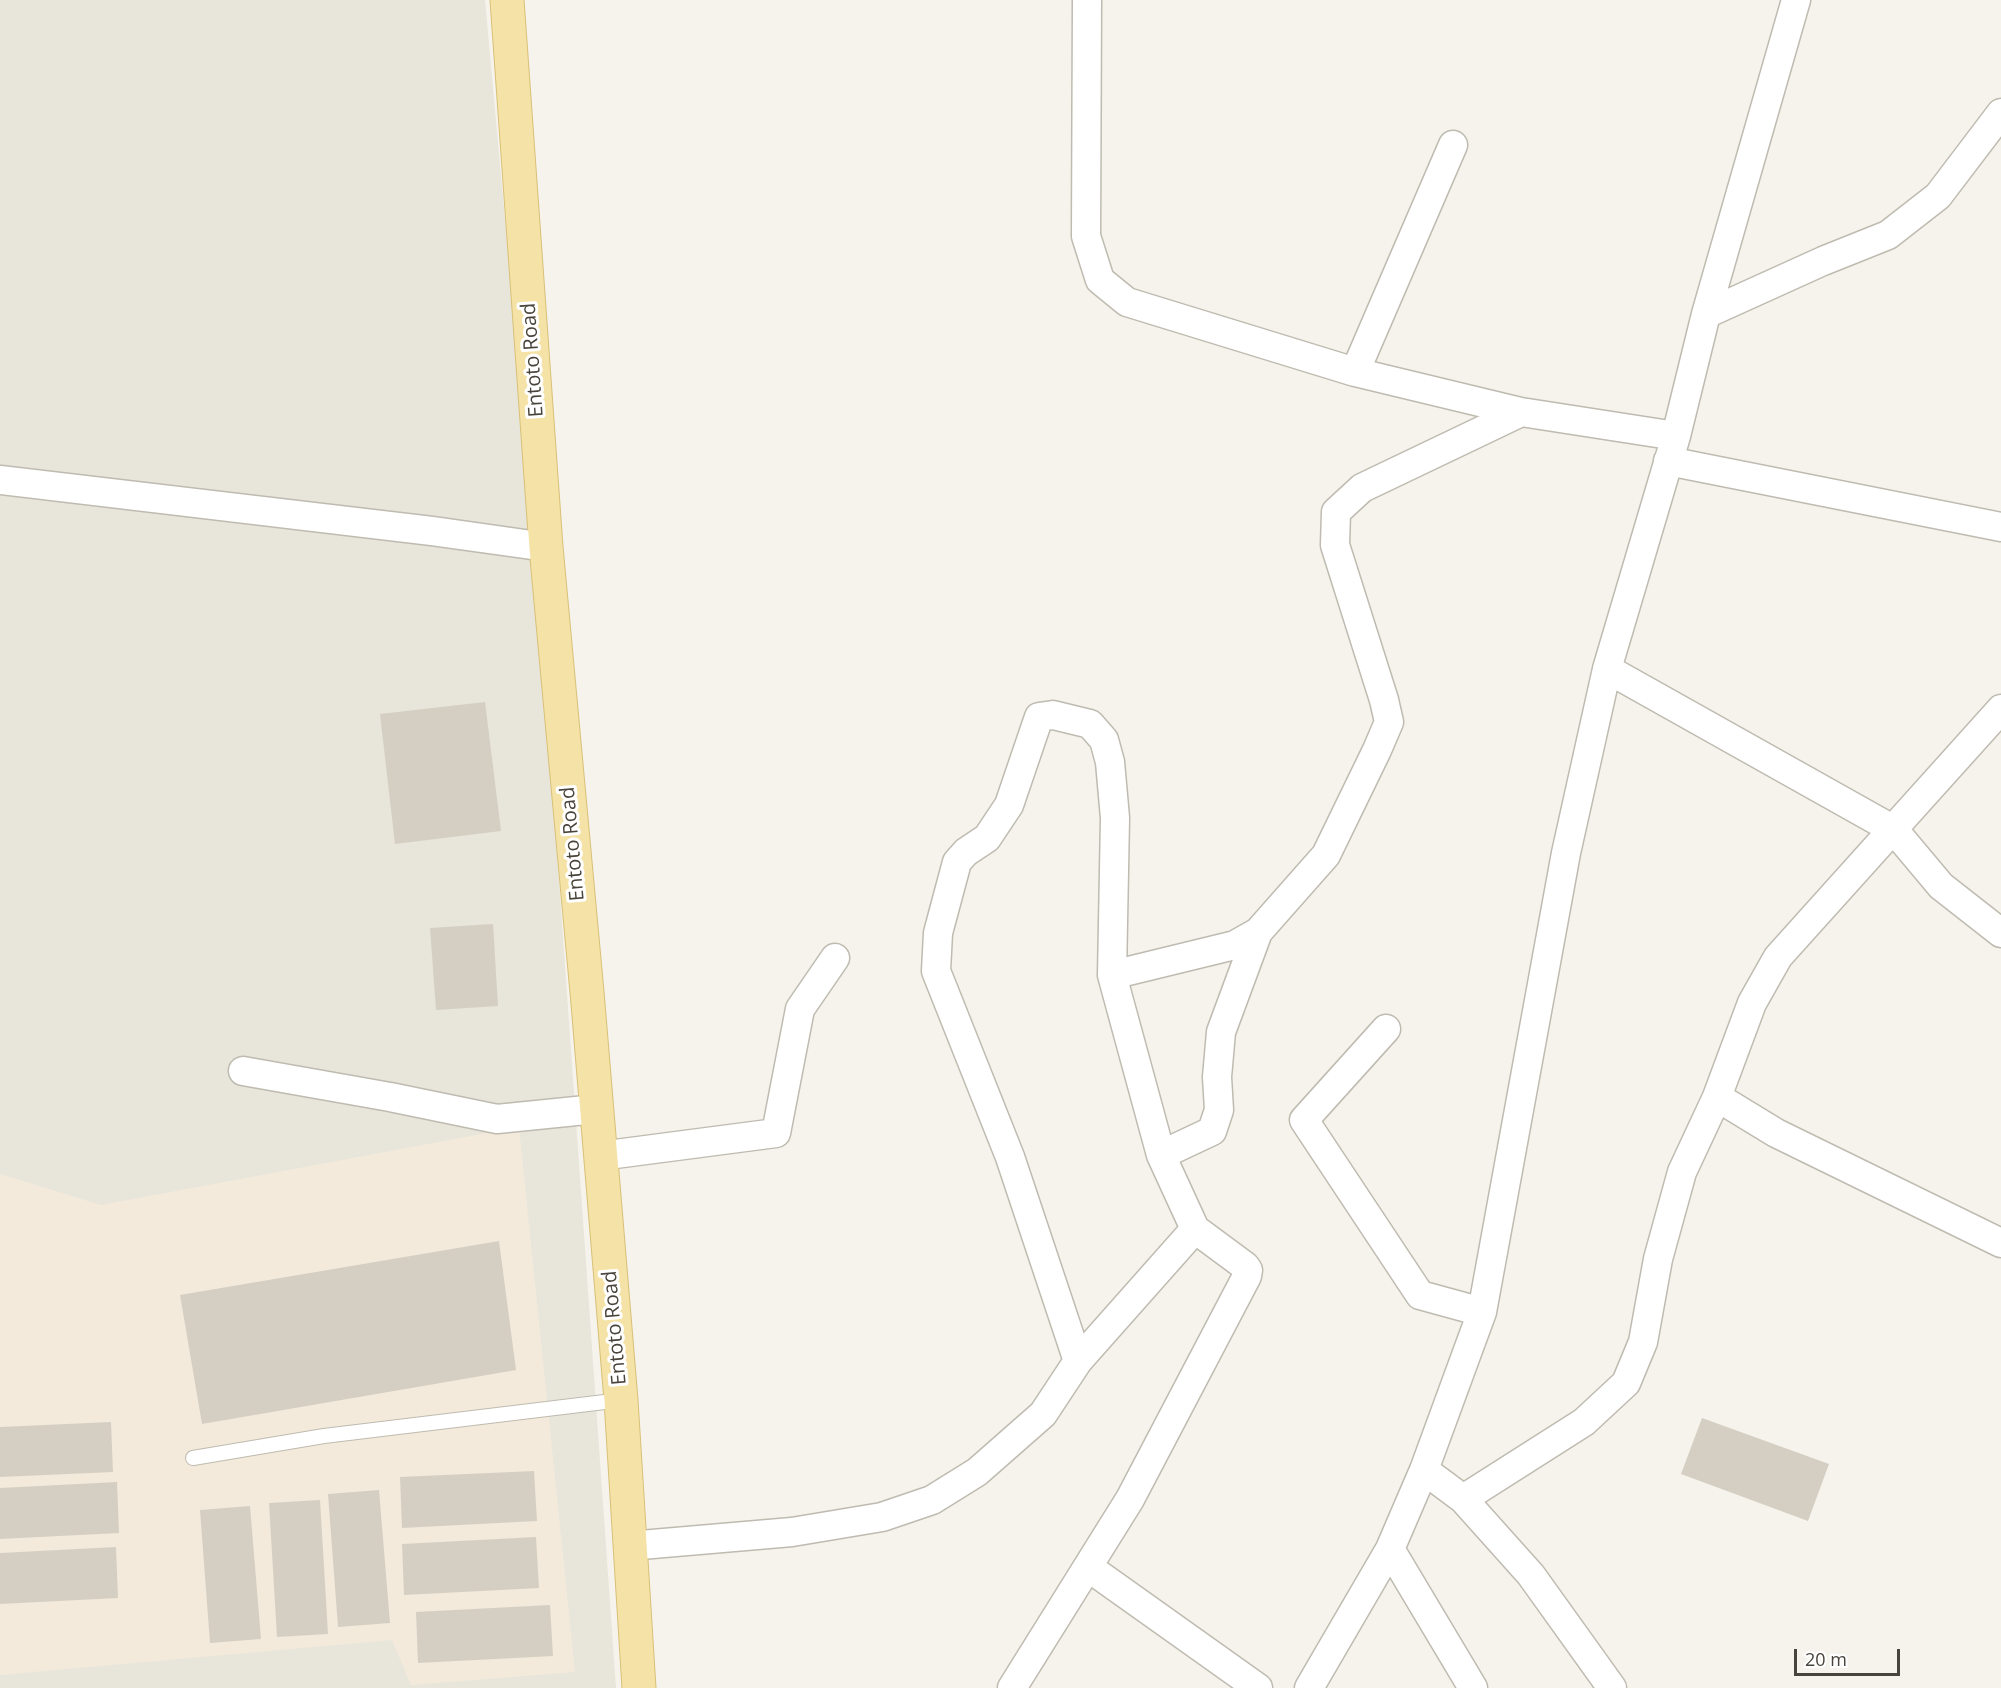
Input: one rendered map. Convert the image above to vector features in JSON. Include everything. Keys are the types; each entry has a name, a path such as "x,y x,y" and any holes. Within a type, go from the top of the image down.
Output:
{"main road":[{"name":"Entoto Road","path":"507,0 546,547 621,1400 639,1688"}],"street":[{"path":"1088,0 1086,236 1100,280 1127,302 1354,372 2001,527"},
{"path":"1309,1688 1390,1549 1424,1470 1482,1312 1566,853 1607,669 1672,448 1706,314 1796,0"},
{"path":"1706,314 1888,234 1938,195 2001,113"},
{"path":"1354,372 1453,145"},
{"path":"1112,975 1235,945 1258,932 1326,855 1389,722 1335,545 1336,512 1362,488 1521,412"},
{"path":"0,480 432,531 546,547"},
{"path":"1607,669 1894,830 1941,886 2001,933"},
{"path":"1463,1499 1584,1422 1626,1383 1643,1342 1658,1258 1682,1172 1717,1097 1752,1003 1778,957 2001,710"},
{"path":"1012,1688 1130,1499 1247,1276 1248,1270 1195,1229 1161,1155 1112,975 1115,818 1110,762 1104,740 1090,724 1053,716 1039,717 1009,805 987,838 966,852 957,862 938,933 936,971 1010,1157 1078,1361"},
{"path":"1161,1155 1212,1131 1220,1110 1217,1077 1221,1032 1258,932"},
{"path":"600,1156 776,1133 800,1009 835,958"},
{"path":"1386,1029 1304,1120 1420,1295 1482,1312"},
{"path":"243,1071 497,1119 596,1109"},
{"path":"1717,1097 1776,1133 2001,1243"},
{"path":"629,1546 815,1528 882,1517 932,1500 977,1472 1043,1414 1078,1361 1195,1229"},
{"path":"1424,1470 1463,1499 1531,1575 1612,1688"},
{"path":"1390,1549 1473,1688"},
{"path":"1088,1567 1258,1688"}],"lane":[{"path":"193,1458 324,1436 621,1400"}],"shaded area":[{"path":"0,0 485,0 538,583 616,1688 0,1688"},
{"path":"519,1127 575,1672 411,1685 392,1640 0,1675 0,1174 101,1205"}],"building":[{"path":"485,702 501,831 395,844 380,714"},
{"path":"493,924 498,1006 436,1010 430,928"},
{"path":"499,1241 516,1370 202,1424 180,1295"},
{"path":"1702,1418 1829,1464 1808,1521 1681,1474"},
{"path":"111,1422 113,1472 0,1477 0,1427"},
{"path":"534,1471 537,1521 402,1528 400,1477"},
{"path":"117,1482 119,1533 0,1539 0,1488"},
{"path":"379,1490 390,1623 338,1627 328,1494"},
{"path":"320,1500 328,1634 277,1637 269,1503"},
{"path":"250,1506 261,1639 210,1643 200,1510"},
{"path":"536,1537 539,1588 404,1595 402,1544"},
{"path":"116,1547 118,1598 0,1604 0,1553"},
{"path":"550,1605 553,1656 418,1663 416,1612"}]}
